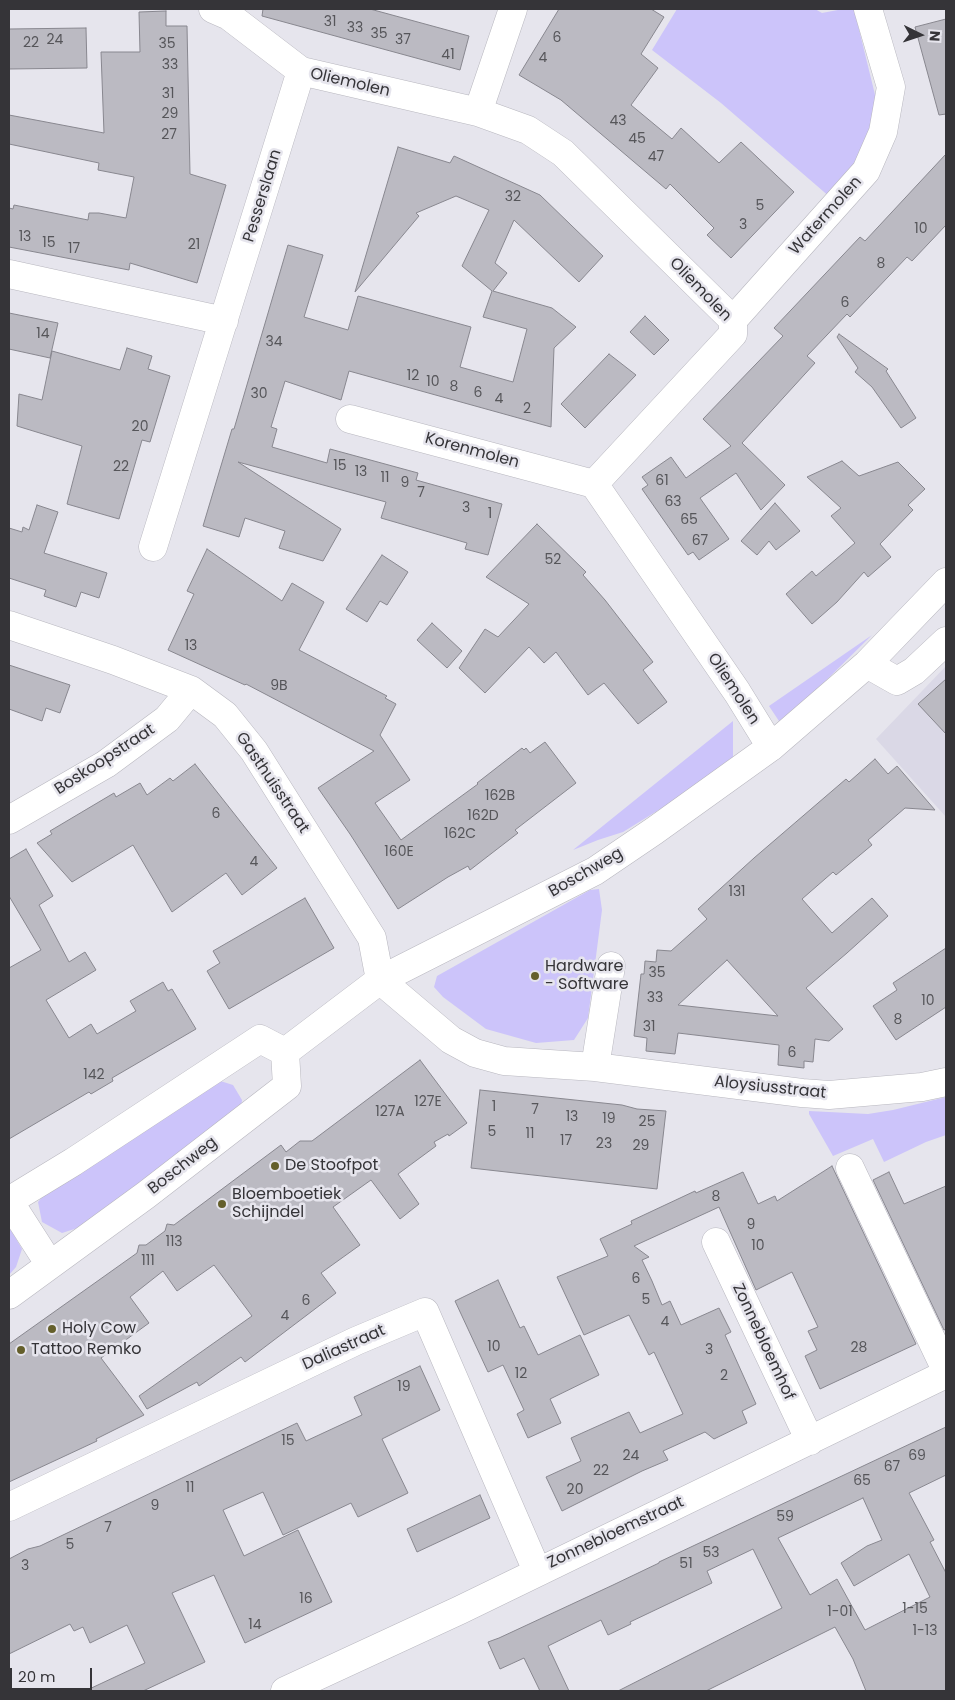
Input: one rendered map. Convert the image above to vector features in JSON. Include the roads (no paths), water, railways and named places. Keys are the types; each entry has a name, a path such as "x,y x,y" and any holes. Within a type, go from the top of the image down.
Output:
{"street":[{"path":"478,112 513,9"},
{"name":"Watermolen","path":"733,320 866,171 870,163 883,132 890,87 868,9"},
{"name":"Oliemolen","path":"226,11 302,71 478,112 528,130 563,153 733,320 733,334 594,484 737,692 771,747"},
{"name":"Pesserslaan","path":"152,547 302,71"},
{"path":"9,274 224,321"},
{"name":"Korenmolen","path":"350,418 594,484"},
{"name":"Boschweg","path":"9,1295 146,1195 287,1086 286,1052 380,980 596,871 654,832 771,747 867,664 946,582"},
{"name":"Gasthuisstraat","path":"9,625 113,660 191,690 225,715 254,751 372,938 380,980"},
{"path":"867,664 897,681 914,672 946,641"},
{"name":"Boskoopstraat","path":"9,820 113,758 167,719 191,690"},
{"path":"595,1067 611,966"},
{"name":"Aloysiusstraat","path":"380,980 451,1040 475,1053 504,1061 595,1067 829,1095 922,1088 946,1082"},
{"path":"50,1265 9,1201 73,1162 260,1039 286,1052"},
{"name":"Zonnebloemstraat","path":"285,1691 327,1683 460,1610 537,1571 810,1441 946,1372 850,1168"},
{"name":"Zonnebloemhof","path":"716,1242 810,1441"},
{"name":"Daliastraat","path":"9,1507 356,1340 425,1312 537,1571"}],"place":[{"name":"Hardware - Software","path":"535,976"},
{"name":"De Stoofpot","path":"275,1166"},
{"name":"Bloemboetiek Schijndel","path":"222,1204"},
{"name":"Holy Cow","path":"52,1329"},
{"name":"Tattoo Remko","path":"21,1350"}]}
